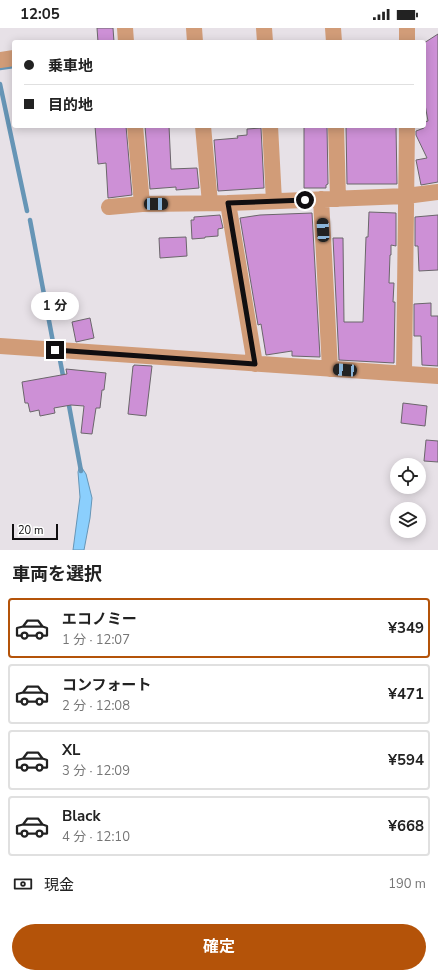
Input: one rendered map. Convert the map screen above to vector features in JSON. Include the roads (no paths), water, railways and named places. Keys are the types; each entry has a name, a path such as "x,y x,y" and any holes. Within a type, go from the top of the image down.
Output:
{"street":[{"path":"194,28 195,40"},
{"path":"264,28 265,40"},
{"path":"333,28 334,40"},
{"path":"407,28 407,40"},
{"path":"0,60 12,58"},
{"path":"135,128 142,204"},
{"path":"203,128 210,203"},
{"path":"270,128 274,201"},
{"path":"336,128 338,199"},
{"path":"404,373 406,128"},
{"path":"109,207 142,204 228,203 406,196 438,192"},
{"path":"321,199 330,369"},
{"path":"228,203 255,364"},
{"path":"0,346 438,376"}],"water":[{"path":"80,465 86,474 92,498 84,550 73,550 80,497 78,472"}],"waterway":[{"path":"0,68 12,66"},
{"path":"0,84 27,211"},
{"path":"30,220 53,342"},
{"path":"60,360 64,381"},
{"path":"68,400 81,471"}]}
